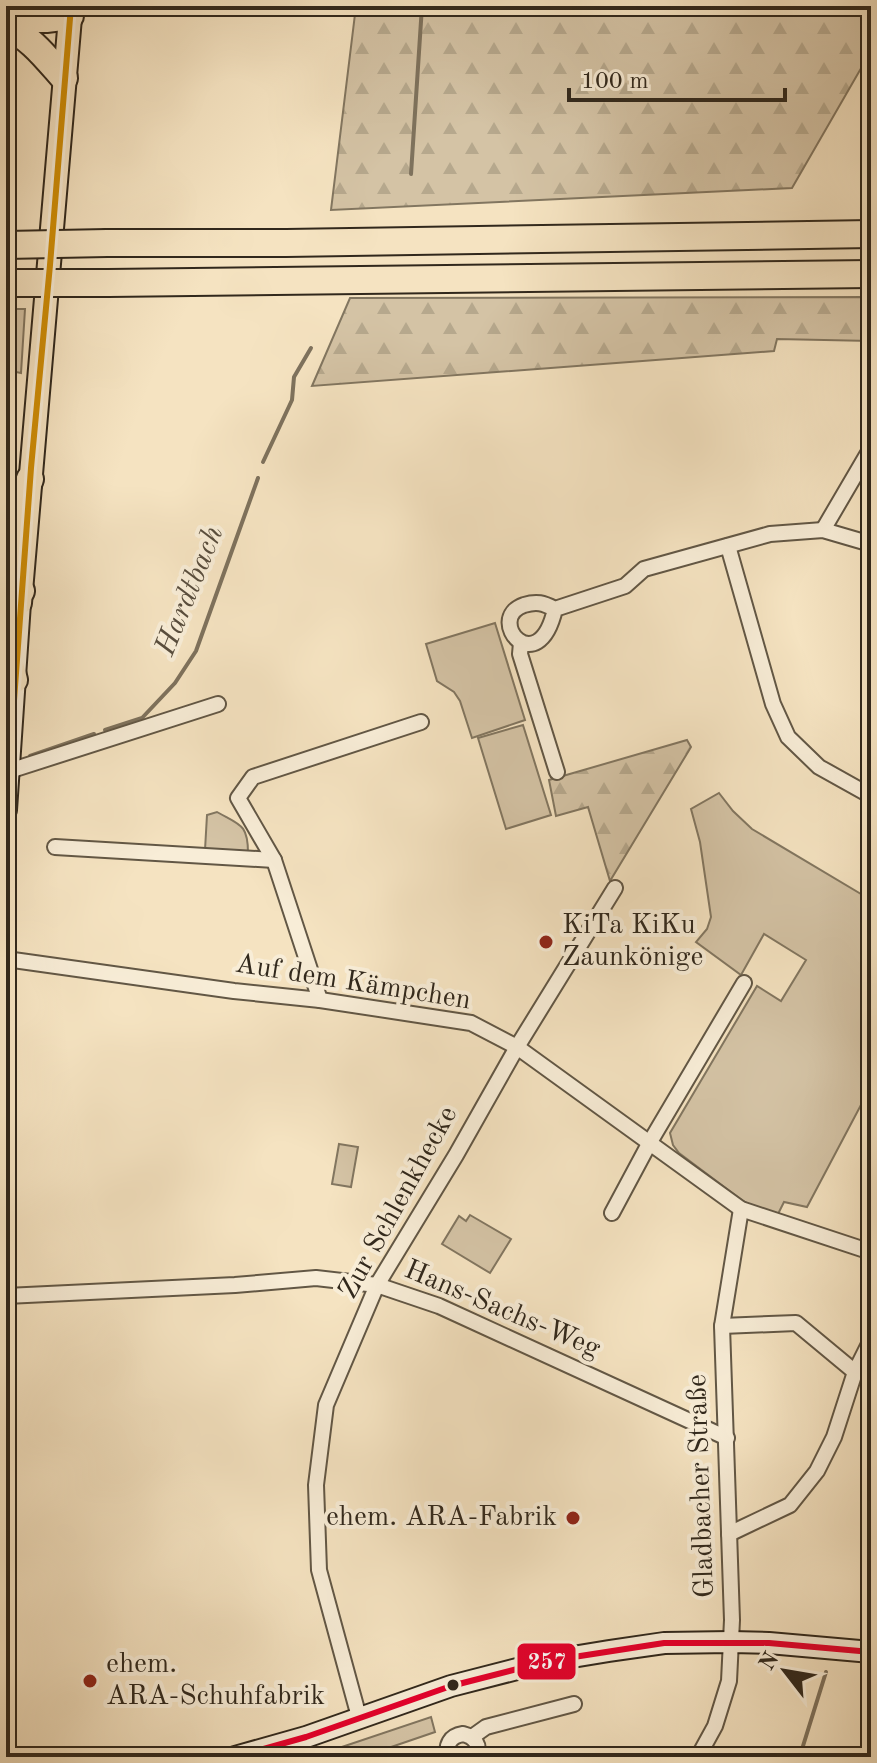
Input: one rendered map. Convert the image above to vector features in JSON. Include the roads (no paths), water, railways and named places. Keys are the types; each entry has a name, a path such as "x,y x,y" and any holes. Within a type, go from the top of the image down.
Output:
{"highway":[{"path":"9,6 70,11"},
{"path":"6,19 46,19 70,11"},
{"path":"6,27 17,31 34,45 64,78"},
{"path":"6,245 871,234"},
{"path":"6,283 871,274"},
{"path":"6,541 30,479"},
{"path":"6,649 14,680"}],"main road":[{"path":"6,810 14,680 13,597 30,479 70,11"},
{"path":"235,1757 306,1737 451,1686 548,1661 664,1643 769,1643 871,1652"}],"street":[{"path":"823,530 871,448"},
{"path":"555,609 548,629 540,640 528,645 513,636 511,615 519,607 541,602 555,609 625,586 644,569 770,534 823,530 871,544"},
{"path":"728,546 773,704 788,737 819,767 871,796"},
{"path":"521,643 520,654 557,772"},
{"path":"9,771 218,704"},
{"path":"320,1000 274,860 238,798 253,777 421,722"},
{"path":"55,847 274,860"},
{"name":"Zur Schlenkhecke","path":"359,1717 319,1570 316,1485 326,1405 377,1285 615,888"},
{"name":"Auf dem Kämpchen","path":"6,959 471,1023 517,1047 741,1209 871,1252"},
{"path":"612,1213 744,983"},
{"name":"Gladbacher Straße","path":"698,1757 715,1726 729,1681 729,1534 722,1326 741,1209"},
{"name":"Hans-Sachs-Weg","path":"6,1296 128,1292 316,1278 377,1285 439,1306 727,1438"},
{"path":"722,1326 796,1323 855,1372"},
{"path":"729,1534 790,1505 817,1471 834,1437 855,1372 871,1340"},
{"path":"472,1737 486,1727 574,1704"},
{"path":"449,1757 447,1749 452,1738 463,1734 472,1737 477,1744 476,1757"}],"waterway":[{"name":"Hardtbach","path":"411,174 422,6"},
{"name":"Hardtbach","path":"263,462 292,400 294,377 311,348"},
{"name":"Hardtbach","path":"105,730 142,718 175,683 196,651 258,478"},
{"name":"Hardtbach","path":"30,756 94,734"},
{"path":"865,1627 871,1621"},
{"path":"803,1746 826,1672"}],"place":[{"name":"KiTa KiKu Zaunkönige","path":"546,942"},
{"name":"ehem. ARA-Fabrik","path":"573,1518"},
{"name":"ehem. ARA-Schuhfabrik","path":"90,1681"}]}
